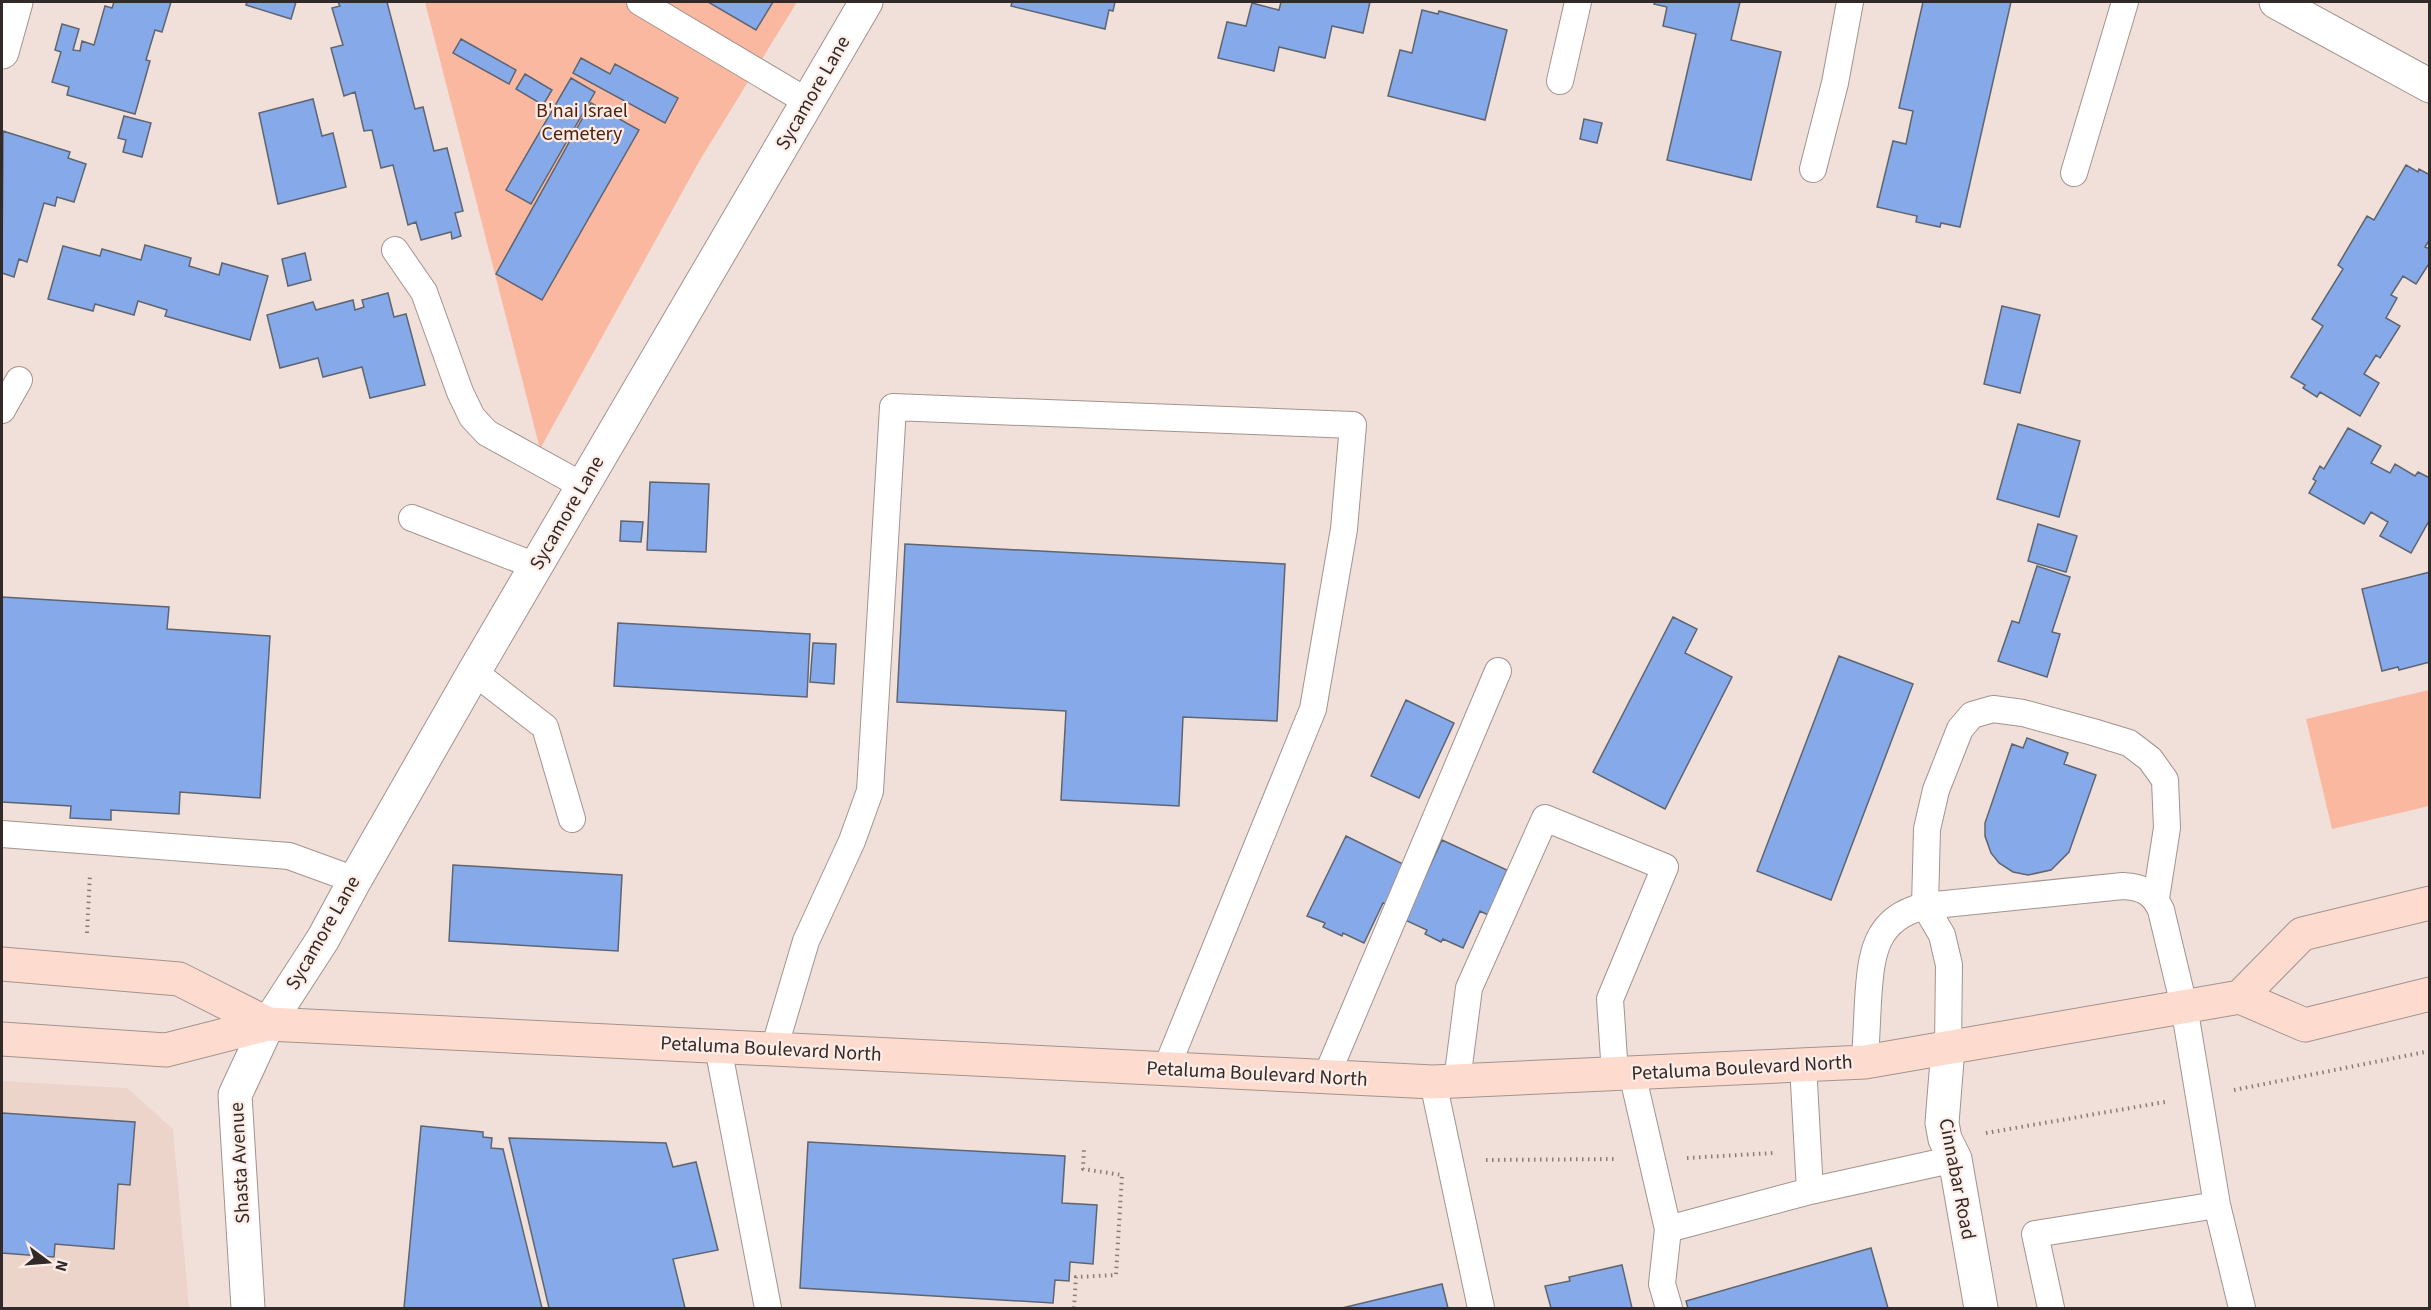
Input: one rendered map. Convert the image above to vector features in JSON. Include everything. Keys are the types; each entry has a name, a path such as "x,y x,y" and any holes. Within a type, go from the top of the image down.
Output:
{"main road":[{"path":"2430,903 2302,934 2240,997 2305,1025 2430,994"},
{"name":"Petaluma Boulevard North","path":"2,964 179,979 268,1024"},
{"name":"Petaluma Boulevard North","path":"2,1039 166,1050 268,1024 1445,1082 1865,1062 2240,997"}],"street":[{"path":"2,52 16,2"},
{"name":"Sycamore Lane","path":"268,1024 324,939 354,880 474,672 866,2"},
{"path":"2276,2 2306,9 2430,86"},
{"name":"Shasta Avenue","path":"248,1308 235,1095 268,1024"},
{"name":"Cinnabar Road","path":"1948,1048 1942,1123 1945,1139 1955,1159 1981,1308"}],"lane":[{"path":"640,2 808,102"},
{"path":"1560,81 1578,2"},
{"path":"1812,169 1835,83 1850,2"},
{"path":"2074,173 2125,2"},
{"path":"395,250 424,292 460,392 472,417 487,433 583,486"},
{"path":"2,410 19,380"},
{"path":"774,1049 806,941 852,841 870,791 893,406 1353,425 1344,529 1313,709 1166,1069"},
{"path":"412,518 536,566"},
{"path":"1326,1077 1498,671"},
{"path":"474,672 545,727 572,819"},
{"path":"1948,1048 1949,965 1942,935 1925,906 1927,829 1936,790 1960,729 1972,715 1993,709 2023,713 2128,743 2150,759 2165,780 2167,828 2156,898"},
{"path":"1481,1308 1445,1082 1469,988 1545,818 1665,867 1610,999 1623,1074 1668,1229 1662,1284 1669,1308"},
{"path":"2,834 289,856 354,880"},
{"path":"1865,1062 1870,967 1873,951 1883,932 1895,918 1910,909 1925,906 2123,886 2147,891 2156,898 2161,910 2184,1006 2217,1205 2242,1308"},
{"path":"718,1047 768,1308"},
{"path":"1803,1065 1810,1191"},
{"path":"1668,1229 1810,1191 1955,1159"},
{"path":"2051,1308 2035,1234 2217,1205"}],"path":[{"path":"87,939 91,841"},
{"path":"1074,1308 1076,1277 1116,1275 1122,1175 1083,1169 1084,1148"}],"shaded area":[{"path":"2,1081 127,1088 173,1129 189,1308 2,1308"}],"green space":[{"name":"B'nai Israel Cemetery","path":"425,2 797,2 700,160 540,449"},
{"path":"2429,690 2429,806 2332,829 2306,719"}],"building":[{"path":"114,2 171,2 162,32 155,30 146,60 150,61 135,114 67,95 69,87 52,82 61,52 55,50 62,24 79,29 73,50 80,51 82,41 94,45 105,6 112,8"},
{"path":"247,2 296,2 291,19 246,5"},
{"path":"338,2 387,2 415,109 423,107 434,151 447,148 463,211 455,213 461,236 452,239 451,232 421,240 416,222 408,225 393,165 381,168 372,130 364,131 355,92 344,96 331,48 343,45 332,8 340,6"},
{"path":"708,2 773,2 756,30"},
{"path":"1012,2 1115,2 1113,11 1109,10 1105,29 1011,6"},
{"path":"1281,2 1370,2 1363,33 1332,26 1325,58 1279,47 1274,71 1218,58 1227,22 1246,26 1252,3 1279,10"},
{"path":"1655,2 1740,2 1731,40 1781,52 1751,180 1667,160 1696,34 1663,26 1667,7 1654,4"},
{"path":"1923,2 2011,2 1960,227 1941,223 1940,227 1916,222 1917,216 1877,207 1893,141 1906,144 1913,111 1899,108"},
{"path":"1422,10 1438,14 1439,11 1507,30 1485,120 1388,96 1400,50 1412,53"},
{"path":"461,39 516,70 509,84 453,53"},
{"path":"581,58 610,74 615,64 678,98 665,123 573,73"},
{"path":"525,74 552,90 543,105 516,89"},
{"path":"571,78 595,92 531,204 506,190"},
{"path":"313,99 322,136 333,133 346,187 278,204 259,113"},
{"path":"591,103 639,130 542,300 496,274"},
{"path":"124,116 151,123 142,157 123,152 126,140 118,138"},
{"path":"1584,119 1602,123 1597,143 1580,139"},
{"path":"3,131 70,152 68,158 86,164 74,202 57,197 55,206 44,203 27,262 19,259 14,277 2,273"},
{"path":"2406,165 2418,172 2419,169 2430,175 2430,239 2425,247 2430,249 2430,262 2416,284 2403,276 2391,295 2397,298 2386,318 2400,326 2380,358 2376,355 2364,374 2379,383 2360,416 2320,392 2317,397 2303,388 2305,385 2291,377 2323,326 2312,319 2343,269 2338,265 2367,216 2374,220"},
{"path":"145,245 191,258 189,266 219,275 222,263 268,276 250,340 165,316 167,310 138,301 134,315 95,304 93,311 48,299 63,246 100,256 102,249 141,260"},
{"path":"305,253 311,280 288,286 282,259"},
{"path":"388,293 394,317 406,314 425,385 370,398 362,367 323,377 318,358 280,368 267,315 313,302 316,310 353,300 355,310 364,307 362,300"},
{"path":"2002,306 2040,315 2020,393 1984,384"},
{"path":"2018,424 2080,441 2059,517 1997,499"},
{"path":"2348,428 2381,446 2371,463 2390,473 2395,464 2415,476 2418,472 2430,478 2430,519 2411,553 2380,536 2388,522 2371,512 2364,524 2309,493 2316,481 2313,479 2320,466 2324,469"},
{"path":"650,482 709,484 706,552 647,550"},
{"path":"621,521 643,522 641,542 620,541"},
{"path":"2038,524 2077,536 2066,572 2028,561"},
{"path":"905,544 1285,564 1277,721 1183,717 1179,806 1061,800 1066,711 897,702"},
{"path":"2037,566 2070,577 2052,632 2060,634 2047,677 1998,661 2012,621 2019,623"},
{"path":"2430,572 2430,662 2399,670 2398,667 2382,671 2362,589"},
{"path":"2,597 169,607 167,629 270,636 260,798 180,792 179,814 111,810 111,820 70,818 71,806 2,802"},
{"path":"1673,617 1697,629 1685,653 1732,677 1665,809 1593,772"},
{"path":"618,623 810,634 807,697 614,686"},
{"path":"813,643 836,644 834,684 810,682"},
{"path":"1839,656 1913,684 1831,900 1757,871"},
{"path":"1406,700 1454,723 1419,798 1371,776"},
{"path":"2027,738 2068,753 2064,764 2096,775 2069,852 2051,870 2028,875 2013,872 1999,863 1991,853 1985,836 1985,823 2012,744 2023,748"},
{"path":"1346,836 1407,866 1388,905 1383,903 1364,943 1323,927 1325,923 1307,916"},
{"path":"1442,840 1507,870 1499,888 1504,891 1492,917 1480,911 1463,948 1443,939 1441,942 1425,934 1427,930 1405,920"},
{"path":"453,865 622,875 618,951 449,941"},
{"path":"2,1113 135,1122 130,1185 118,1184 114,1249 55,1244 54,1257 2,1253"},
{"path":"421,1126 483,1132 483,1137 492,1138 491,1148 503,1149 542,1308 404,1308"},
{"path":"509,1138 666,1143 673,1167 696,1162 718,1250 673,1259 685,1308 549,1308"},
{"path":"808,1142 1065,1156 1062,1203 1097,1205 1093,1264 1070,1262 1069,1281 1055,1280 1053,1303 800,1288"},
{"path":"1871,1248 1888,1308 1688,1308 1686,1301"},
{"path":"1622,1265 1632,1308 1551,1308 1545,1286 1570,1281 1569,1277"},
{"path":"1442,1284 1448,1308 1342,1308"}]}
